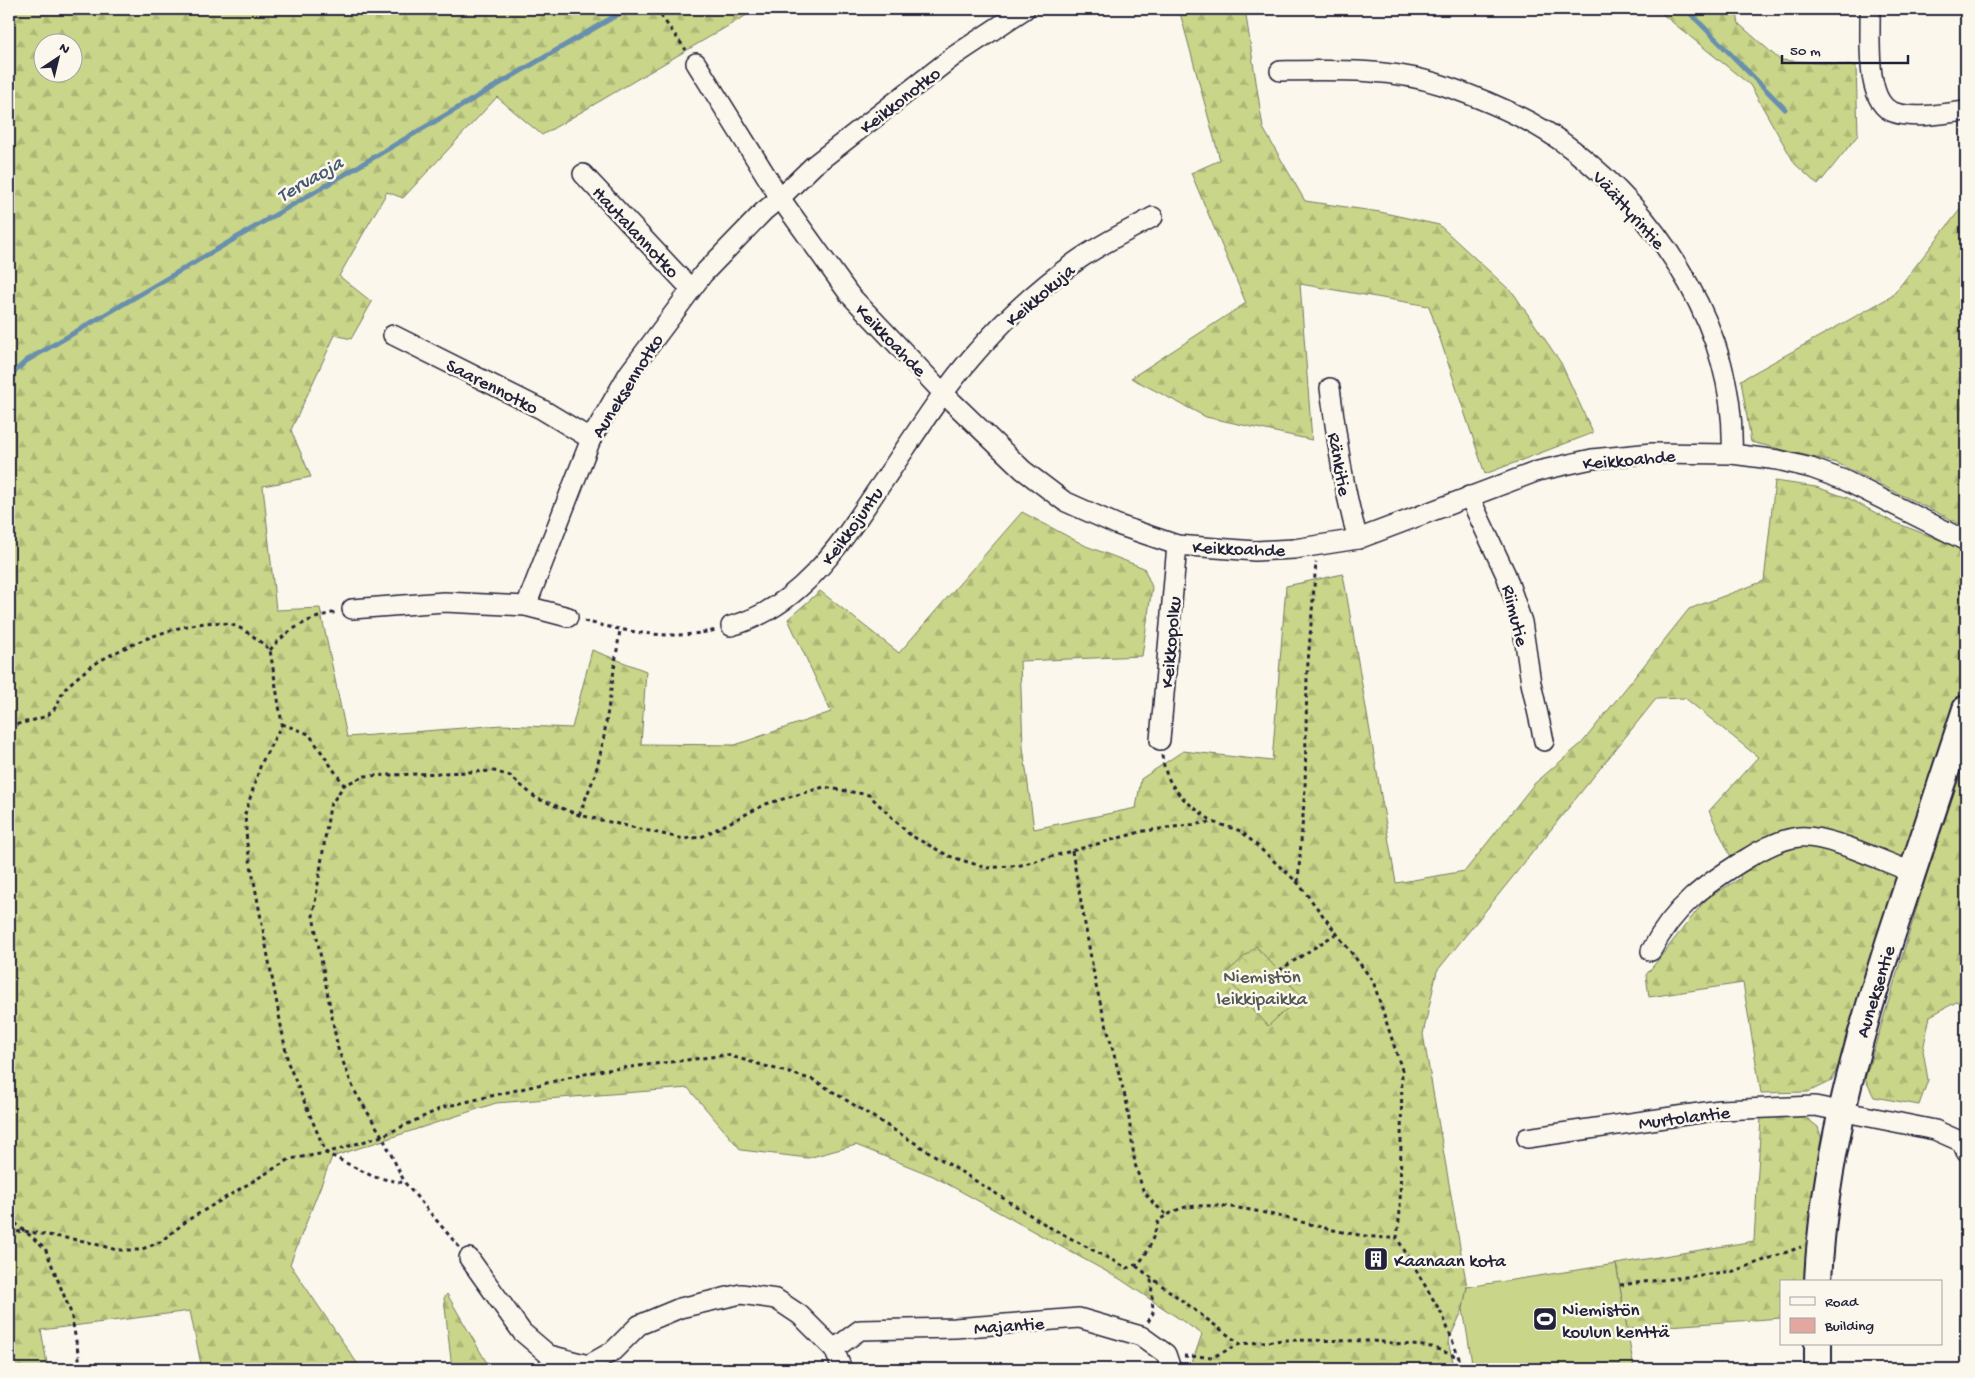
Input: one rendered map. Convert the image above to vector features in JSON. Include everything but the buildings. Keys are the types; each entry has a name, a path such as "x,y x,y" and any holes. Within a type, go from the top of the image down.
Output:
{"street":[{"name":"Keikkonotko","path":"780,198 814,165 946,62 1025,9"},
{"path":"1870,9 1873,84 1878,101 1892,112 1915,115 1966,111"},
{"name":"Keikkoahde","path":"696,62 780,198 849,294 943,392 1023,470 1064,501 1118,526 1177,545 1255,551 1317,546 1358,539 1469,496 1538,472 1592,458 1652,453 1732,454 1778,460 1811,468 1844,480 1966,541"},
{"name":"Väättyrintie","path":"1280,71 1328,70 1385,74 1440,84 1517,115 1572,149 1614,185 1654,231 1686,278 1710,332 1727,387 1732,454"},
{"name":"Hautalannotko","path":"583,174 690,288"},
{"name":"Auneksennotko","path":"526,606 591,439 629,373 690,288 764,211 780,198"},
{"name":"Keikkokuja","path":"943,392 972,356 1023,303 1078,259 1153,217"},
{"name":"Saarennotko","path":"393,335 543,410 591,439"},
{"name":"Ränkitie","path":"1330,388 1339,459 1358,539"},
{"name":"Keikkojuntu","path":"731,626 748,621 771,609 800,588 820,568 845,539 943,392"},
{"name":"Riimutie","path":"1469,496 1506,575 1522,622 1531,683 1544,741"},
{"name":"Keikkopolku","path":"1160,740 1177,545"},
{"path":"352,609 444,602 526,606 568,617"},
{"name":"Auneksentie","path":"1818,1280 1820,1240 1840,1111 1859,1038 1966,710"},
{"path":"1652,951 1659,936 1684,905 1708,882 1767,846 1799,836 1838,843 1912,872"},
{"name":"Murtolantie","path":"1527,1138 1720,1110 1815,1106 1935,1130 1962,1142 1966,1152"},
{"path":"469,1258 522,1332 549,1355 588,1365 613,1351 640,1325 680,1308 741,1294 776,1299 800,1315 834,1350 842,1369"},
{"name":"Majantie","path":"834,1350 860,1330 956,1328 1079,1318 1141,1336 1168,1362"},
{"path":"1818,1346 1818,1369"}],"path":[{"path":"656,9 696,62"},
{"path":"1298,883 1305,788 1307,674 1317,546"},
{"path":"270,650 280,638 314,617 352,609"},
{"path":"568,617 620,630 656,636 694,635 731,626"},
{"path":"9,727 47,715 58,706 64,691 86,670 139,640 190,625 226,623 246,630 270,650 282,724 261,764 245,814 247,844 288,1063 326,1153 374,1177 405,1183"},
{"path":"579,815 595,775 603,743 620,630"},
{"path":"282,724 309,734 344,786"},
{"path":"1160,740 1164,772 1180,797 1212,822 1241,831 1298,883 1373,981 1402,1070 1400,1211 1397,1238 1444,1316 1461,1358 1463,1369"},
{"path":"469,1258 405,1183 382,1136 354,1090 338,1049 313,916 330,806 344,786 365,776 494,771 510,776 536,798 579,815 684,838 701,837 766,804 824,787 869,795 910,835 949,856 987,868 1021,865 1144,831 1212,822"},
{"path":"1072,851 1096,986 1127,1104 1135,1164 1143,1190 1153,1203 1167,1215"},
{"path":"1266,979 1337,933"},
{"path":"9,1233 24,1231 117,1250 140,1250 160,1242 188,1220 290,1159 326,1153 382,1136 444,1107 598,1071 727,1055 814,1080 1051,1228 1127,1268 1136,1266 1142,1261 1159,1220 1185,1207 1227,1207 1371,1238 1397,1238"},
{"path":"9,1218 45,1248 71,1313 81,1369"},
{"path":"1620,1285 1734,1271 1820,1240"},
{"path":"1136,1266 1240,1344"},
{"path":"1141,1336 1153,1313 1151,1278"},
{"path":"1168,1362 1212,1357 1240,1344 1284,1340 1372,1341 1432,1347 1461,1358"}],"green space":[{"path":"9,9 757,9 542,135 497,97 403,198 387,192 339,276 372,302 351,339 335,335 291,430 311,477 263,486 276,610 320,608 347,737 502,725 572,728 592,650 646,671 641,744 735,745 831,712 788,619 820,591 899,653 1022,512 1086,546 1144,568 1152,587 1142,656 1020,661 1023,747 1034,829 1136,808 1141,779 1183,751 1272,761 1286,586 1343,574 1396,883 1465,871 1534,784 1582,743 1689,609 1764,581 1775,481 1816,487 1848,498 1891,521 1966,550 1966,674 1840,1064 1831,1081 1808,1092 1761,1093 1743,983 1649,997 1646,975 1707,898 1741,878 1709,811 1758,757 1685,698 1656,699 1437,971 1423,1034 1467,1287 1463,1309 1448,1342 1455,1369 1193,1369 1192,1363 1202,1334 1120,1279 933,1176 856,1145 808,1158 741,1150 688,1088 496,1103 332,1157 290,1264 361,1369 202,1369 190,1311 41,1330 48,1369 9,1369"},
{"path":"1179,9 1245,9 1263,128 1305,201 1380,212 1439,225 1514,294 1561,363 1593,433 1485,474 1429,306 1300,284 1312,440 1206,417 1131,378 1246,303 1191,173 1220,160"},
{"path":"1656,9 1736,9 1739,24 1780,60 1856,66 1858,135 1818,185 1795,164 1750,85"},
{"path":"1966,202 1966,527 1837,463 1751,442 1741,380 1892,296"},
{"path":"1966,757 1966,997 1930,1016 1923,1050 1928,1080 1919,1105 1874,1097 1865,1079 1927,874"},
{"name":"Niemistön leikkipaikka","path":"1256,946 1301,996 1268,1026 1224,975"},
{"path":"1804,1116 1818,1127 1823,1143 1808,1280 1780,1280 1780,1318 1627,1329 1616,1264 1754,1241 1761,1117"},
{"name":"Niemistön koulun kenttä","path":"1616,1264 1634,1369 1473,1369 1463,1309 1467,1287"},
{"path":"447,1294 488,1365 487,1369 452,1369 444,1298"}],"waterway":[{"name":"Tervaoja","path":"9,377 26,361 627,9"},
{"path":"1686,9 1785,109"}],"place":[{"name":"Kaanaan kota","path":"1376,1259"},
{"name":"Niemistön koulun kenttä","path":"1545,1319"}]}
